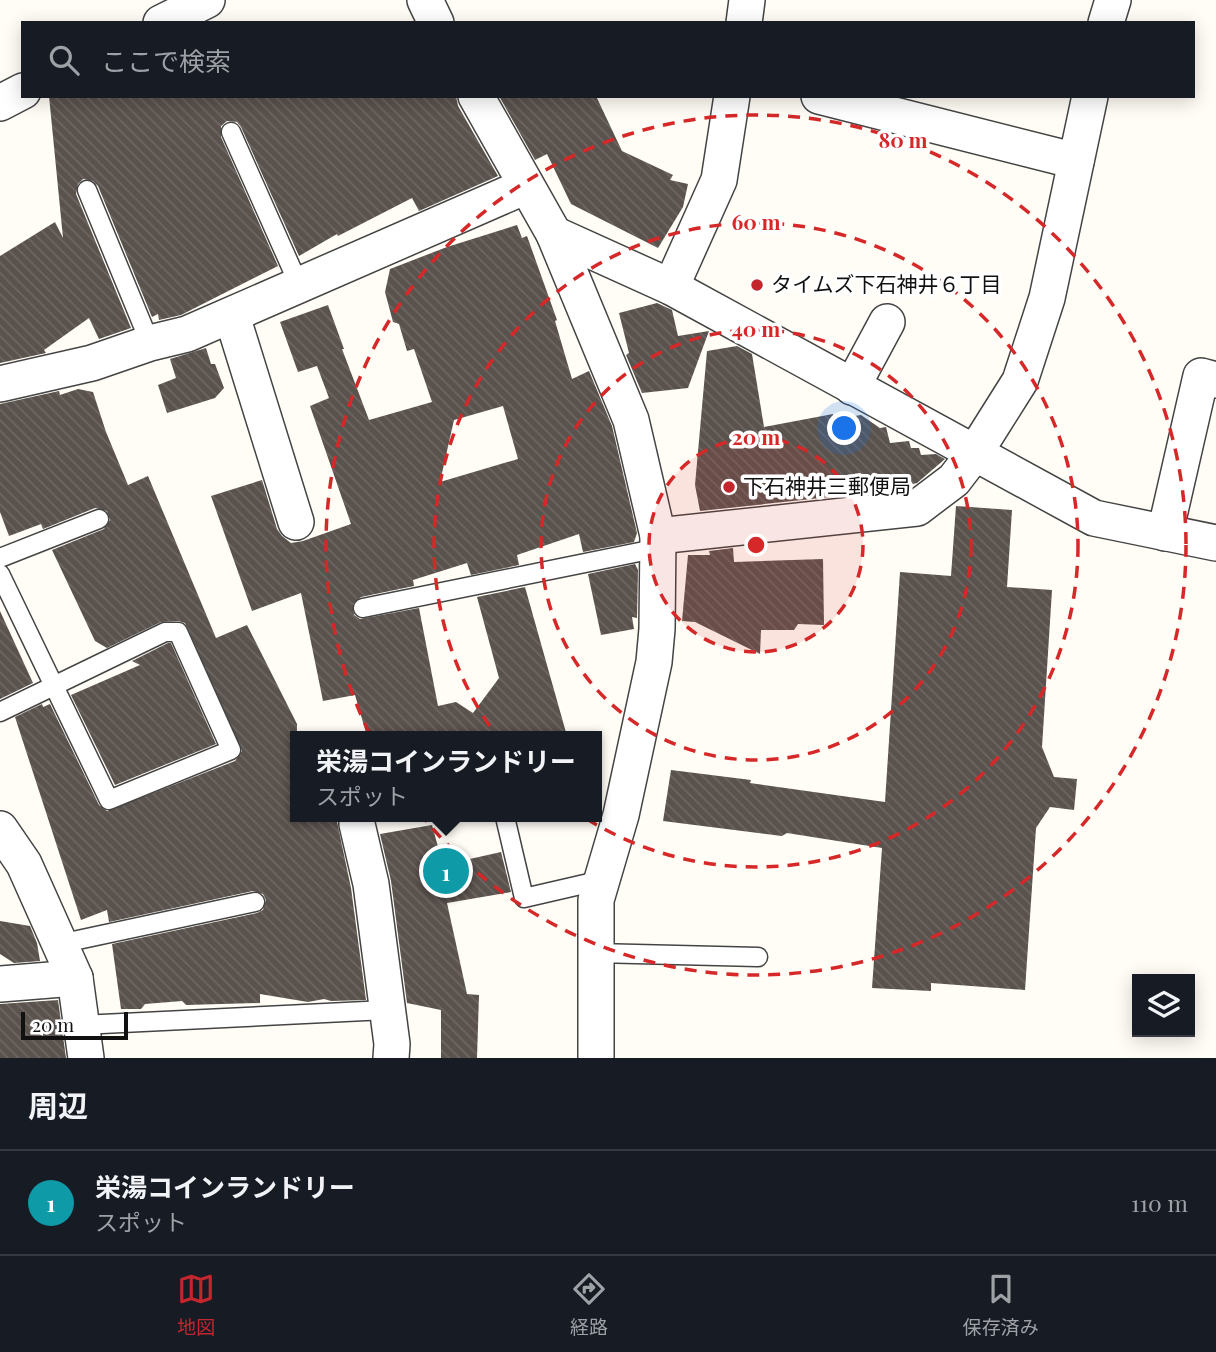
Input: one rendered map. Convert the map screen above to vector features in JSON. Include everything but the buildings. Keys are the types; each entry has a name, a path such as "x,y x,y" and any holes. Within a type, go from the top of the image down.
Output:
{"street":[{"path":"166,21 207,0"},
{"path":"426,0 435,21"},
{"path":"744,21 747,0"},
{"path":"1107,21 1113,0"},
{"path":"0,103 21,92"},
{"path":"477,98 554,234 631,420 658,542 654,662 621,815 596,900 596,1058"},
{"path":"671,287 719,180 732,98"},
{"path":"826,98 1076,161"},
{"path":"658,542 917,508 954,481 1020,381 1047,298 1090,98"},
{"path":"0,383 92,363 150,343 187,334 526,186"},
{"path":"554,234 671,287 1094,518 1216,543"},
{"path":"232,316 296,522"},
{"path":"852,387 887,322"},
{"path":"1165,533 1200,376 1216,380"},
{"path":"364,822 392,1044 391,1058"},
{"path":"0,829 24,864 75,978 84,1042"},
{"path":"0,984 75,978"}],"lane":[{"path":"231,132 299,285"},
{"path":"87,190 150,343"},
{"path":"0,558 99,519"},
{"path":"363,608 658,542"},
{"path":"0,574 55,685 109,800 231,750 178,632 165,632 55,685 0,712"},
{"path":"506,822 524,898 602,880"},
{"path":"59,944 255,902"},
{"path":"595,953 758,957"},
{"path":"84,1042 386,1010"}],"place":[{"name":"タイムズ下石神井６丁目","path":"757,285"},
{"name":"下石神井三郵便局","path":"729,487"},
{"name":"栄湯コインランドリー","path":"446,871"}]}
